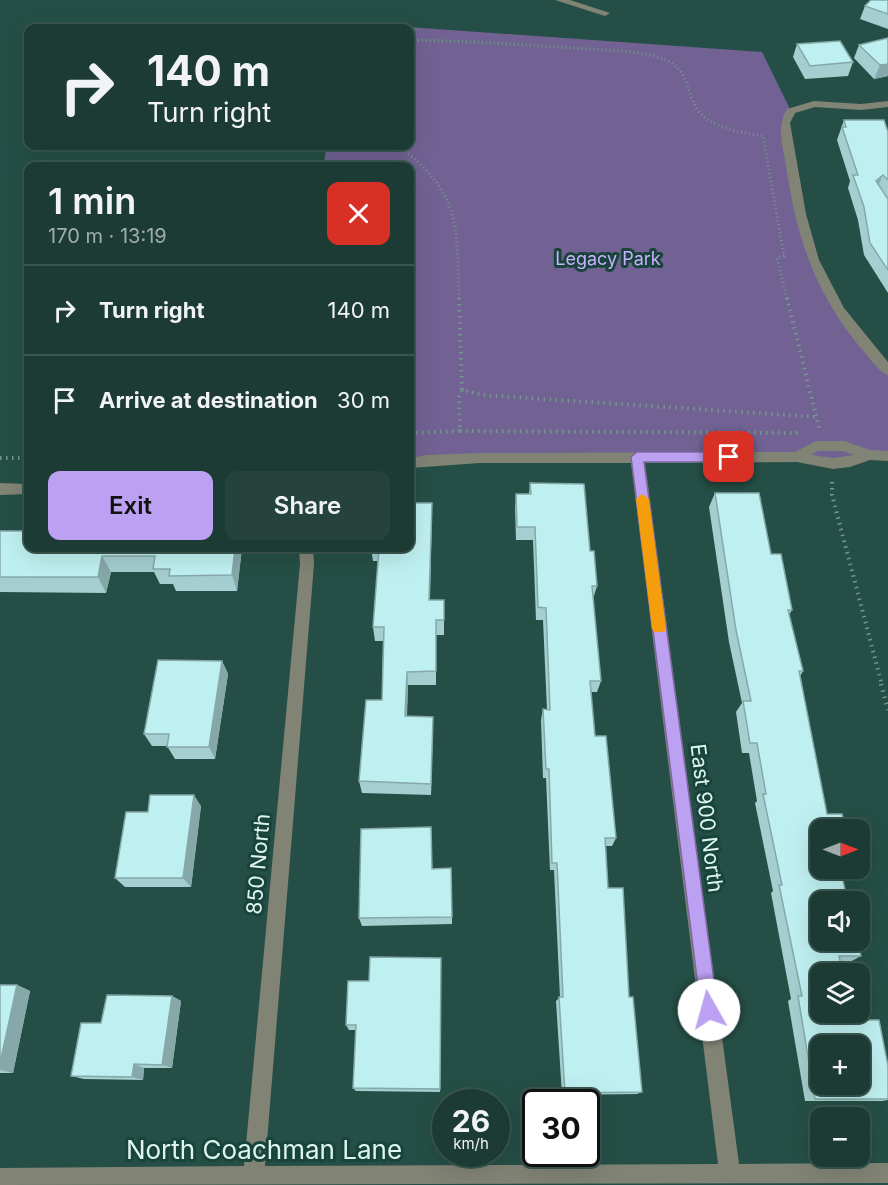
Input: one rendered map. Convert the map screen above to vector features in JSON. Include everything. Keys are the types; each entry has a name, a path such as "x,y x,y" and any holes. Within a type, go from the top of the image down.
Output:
{"street":[{"path":"560,0 605,13"},
{"path":"888,104 861,107 813,104 791,111 785,123 807,242 826,292 859,340 888,370"},
{"path":"414,462 427,460 637,457 797,457 820,464 848,464 870,455 888,456"},
{"name":"East 900 North","path":"637,457 731,1180"},
{"path":"0,489 24,489"},
{"name":"850 North","path":"253,1181 306,552"},
{"name":"North Coachman Lane","path":"0,1178 253,1181 731,1180 888,1173"}],"path":[{"path":"414,40 558,47 619,52 663,59 680,70 695,106 703,116 714,123 763,136 784,256 777,258 820,432 813,433"},
{"path":"403,150 439,185 449,200 453,214 457,239 462,390 459,397 460,432"},
{"path":"462,390 483,395 817,417"},
{"path":"414,434 801,433"},
{"path":"0,458 24,458"},
{"path":"830,471 832,495 888,710"}],"green space":[{"name":"Legacy Park","path":"337,22 365,24 337,24"},
{"name":"Legacy Park","path":"414,27 762,52 791,111 785,123 807,242 826,292 888,370 888,458 427,460 414,462 414,162 324,162 326,150 414,150"}],"building":[{"path":"871,0 888,0 888,14 865,6"},
{"path":"888,38 888,64 880,65 859,45"},
{"path":"840,41 853,62 810,66 797,44"},
{"path":"844,120 884,120 888,132 888,180 883,175 876,181 888,199 888,270 870,243 864,207 853,175 858,175 842,127 846,127"},
{"path":"530,483 584,484 590,551 594,551 597,586 592,586 601,681 590,681 595,736 606,736 616,838 605,838 608,888 623,888 629,997 633,997 642,1092 600,1093 600,1089 565,1089 559,997 563,997 557,863 552,863 549,769 546,769 543,709 550,710 546,608 538,607 535,527 517,527 516,494 531,494"},
{"path":"715,493 759,493 771,554 781,554 792,610 788,610 803,671 799,671 827,814 842,814 843,819 810,819 810,879 843,879 845,891 810,891 810,951 860,951 861,956 839,956 841,963 810,963 810,1023 870,1023 870,1020 879,1020 888,1066 888,1099 815,1099 814,1095 870,1095 870,1035 810,1035 810,1069 798,996 802,996 779,885 782,885 763,794 766,794 757,743 750,743 743,701 751,701 736,630"},
{"path":"414,503 432,503 429,600 444,600 444,620 436,620 436,671 407,672 405,716 433,717 431,784 359,781 366,700 382,700 384,627 373,627 379,552 414,552"},
{"path":"0,531 24,531 24,552 235,552 232,575 169,576 170,569 153,569 155,556 102,556 98,577 0,577"},
{"path":"158,660 222,661 209,747 167,747 169,734 144,734"},
{"path":"150,795 194,795 183,878 115,878 126,812 148,812"},
{"path":"431,827 432,869 451,868 452,917 359,918 361,829"},
{"path":"370,957 441,958 440,1089 353,1088 356,1025 346,1025 348,981 369,981"},
{"path":"0,985 17,985 0,1063"},
{"path":"107,995 172,996 162,1065 134,1064 132,1077 71,1076 81,1023 101,1023"}],"slow traffic":[{"path":"642,499 659,628"}],"route":[{"path":"709,1010 637,457 729,457"}]}
